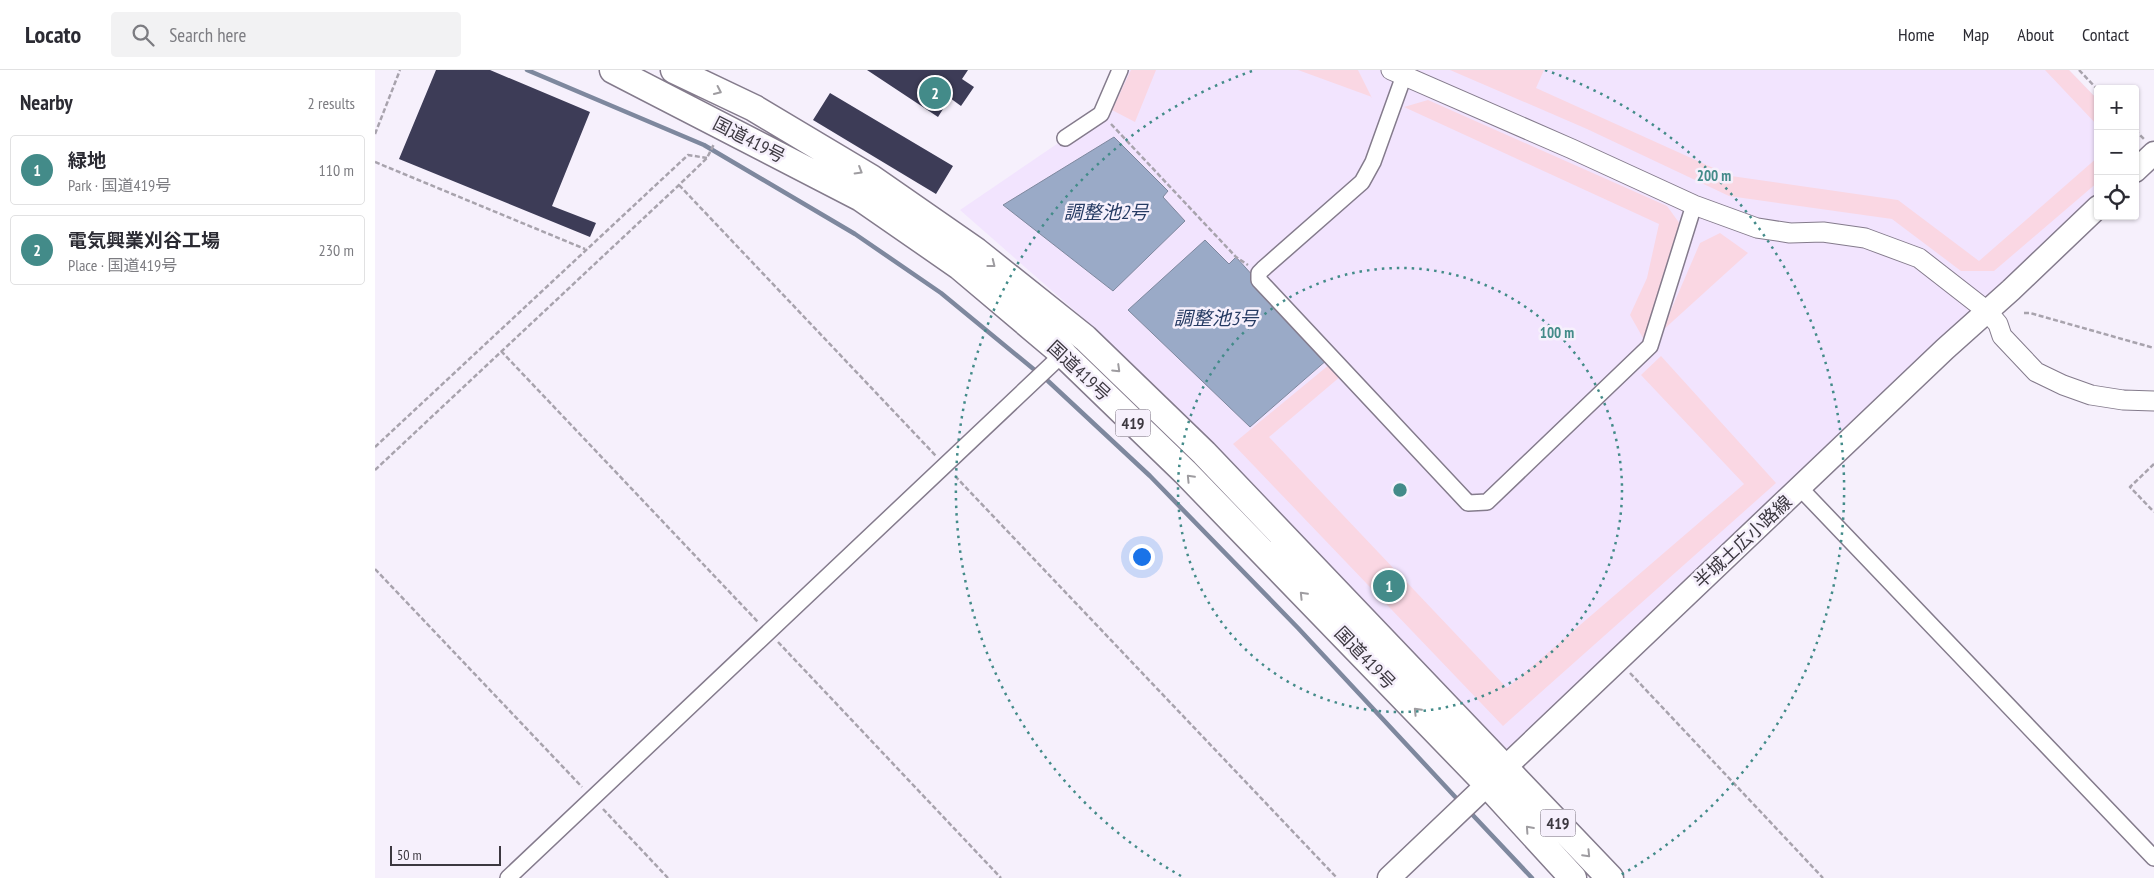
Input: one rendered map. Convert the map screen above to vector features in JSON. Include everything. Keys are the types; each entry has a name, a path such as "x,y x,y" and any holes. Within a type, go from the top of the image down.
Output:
{"highway":[{"name":"国道419号","path":"613,70 861,198 959,266 1062,353 1185,472 1480,791 1573,878"},
{"name":"国道419号","path":"674,70 754,108 871,178 976,251 1085,338 1204,453 1480,791 1610,878"}],"main road":[{"path":"2139,167 2154,154"},
{"name":"半城土広小路線","path":"1389,878 2094,211"}],"street":[{"path":"1065,138 1101,114 1120,70"},
{"path":"1694,205 1651,346 1487,502 1469,503 1259,280 1259,273 1362,182 1373,162 1401,72 1694,205 1757,228 1790,233 1823,232 1865,238 1919,258 1987,311 1998,324 2002,336 2036,372 2063,385 2091,395 2123,400 2154,401"},
{"path":"508,878 769,633 1062,353 1085,338"},
{"path":"1800,488 2154,858"}],"path":[{"path":"375,134 400,70"},
{"path":"2079,70 2094,86"},
{"path":"1101,114 1237,257 1259,273"},
{"path":"375,470 707,158 715,140"},
{"path":"375,447 688,155 707,158"},
{"path":"375,162 585,250"},
{"path":"679,184 1337,878"},
{"path":"2024,313 2030,313 2154,348"},
{"path":"501,351 1001,878"},
{"path":"2154,464 2130,487 2154,512"},
{"path":"375,569 668,878"},
{"path":"1618,661 1823,878"}],"shaded area":[{"path":"1120,70 2069,70 2094,96 2094,198 2011,290 1505,757 1099,332 960,210 1101,114"},
{"path":"1131,70 1156,70 1135,122 1112,110"},
{"path":"1298,70 1358,70 1371,97"},
{"path":"1450,70 1544,70 1536,88 1731,176 1898,200 1979,261 2094,160 2094,185 1994,271 1961,271 1892,219 1729,196 1587,129"},
{"path":"2045,70 2069,70 2094,96 2094,122"},
{"path":"1428,100 1667,206 1680,224 1664,287 1643,338 1630,315 1647,278 1659,224 1404,107"},
{"path":"1720,233 1748,253 1662,331 1700,243"},
{"path":"1661,356 1776,483 1503,726 1233,444 1330,364 1341,376 1269,437 1507,688 1744,484 1641,375"}],"water":[{"name":"調整池2号","path":"1114,137 1168,191 1163,197 1185,221 1113,291 1003,205"},
{"name":"調整池3号","path":"1205,240 1229,264 1236,257 1328,359 1250,427 1128,310"}],"building":[{"path":"436,70 490,70 590,112 552,206 596,223 590,237 399,159"},
{"path":"867,70 968,70 962,79 974,87 961,106 950,98 938,117"},
{"path":"830,93 953,166 936,194 813,120"}],"waterway":[{"path":"527,70 704,145 855,234 941,293 1048,381 1150,476 1298,628 1459,801"},
{"path":"1468,810 1532,878"}],"place":[{"name":"電気興業刈谷工場","path":"935,93"},
{"name":"緑地","path":"1389,586"}]}
